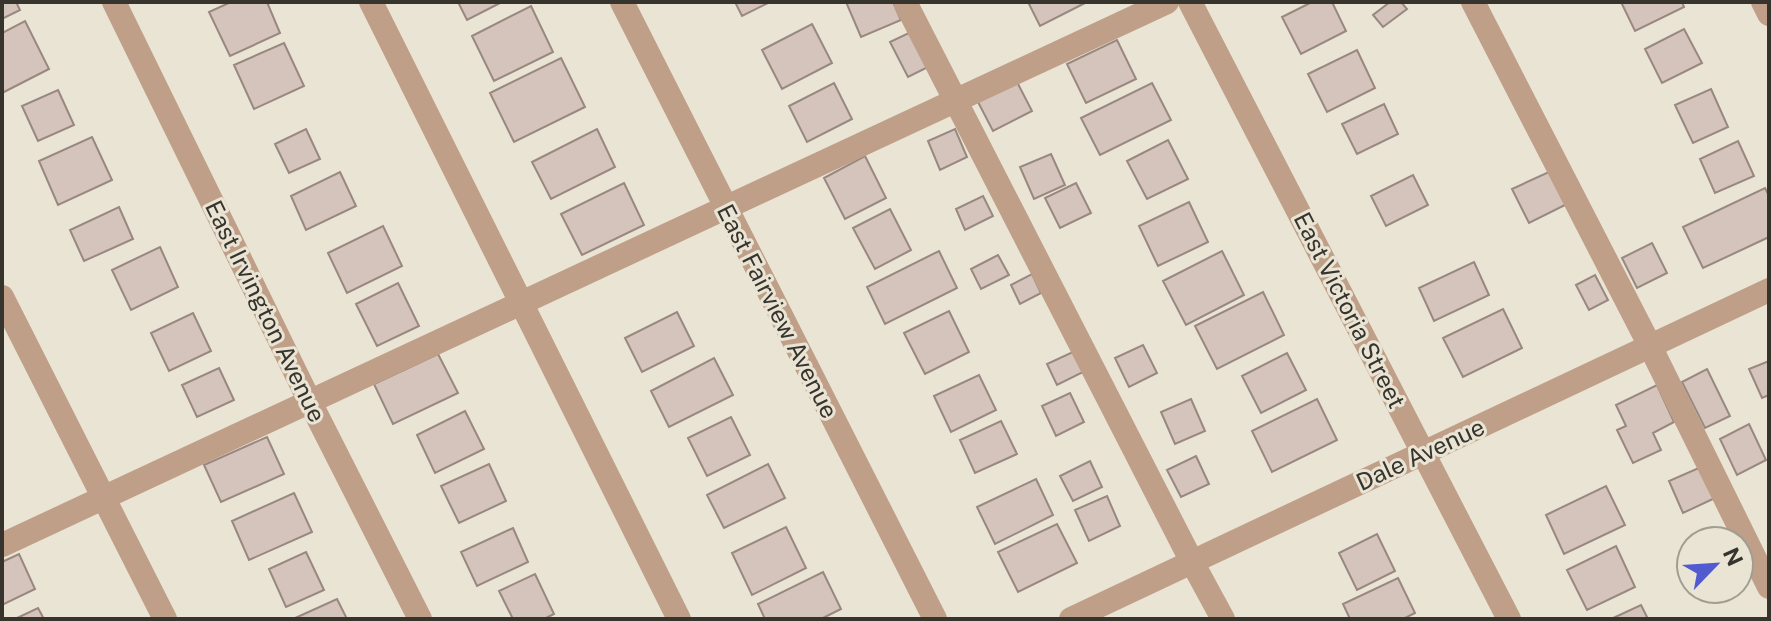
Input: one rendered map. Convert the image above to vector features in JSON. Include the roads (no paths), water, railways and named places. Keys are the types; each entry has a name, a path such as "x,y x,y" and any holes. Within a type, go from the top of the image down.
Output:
{"street":[{"name":"East Irvington Avenue","path":"114,2 420,619"},
{"path":"371,2 679,619"},
{"name":"East Fairview Avenue","path":"622,2 935,619"},
{"path":"905,2 1223,619"},
{"path":"2,545 1167,2"},
{"name":"East Victoria Street","path":"1190,2 1509,619"},
{"path":"1473,2 1650,346 1769,587"},
{"path":"1763,2 1769,14"},
{"name":"Dale Avenue","path":"1071,619 1769,290"},
{"path":"2,297 165,619"}]}
